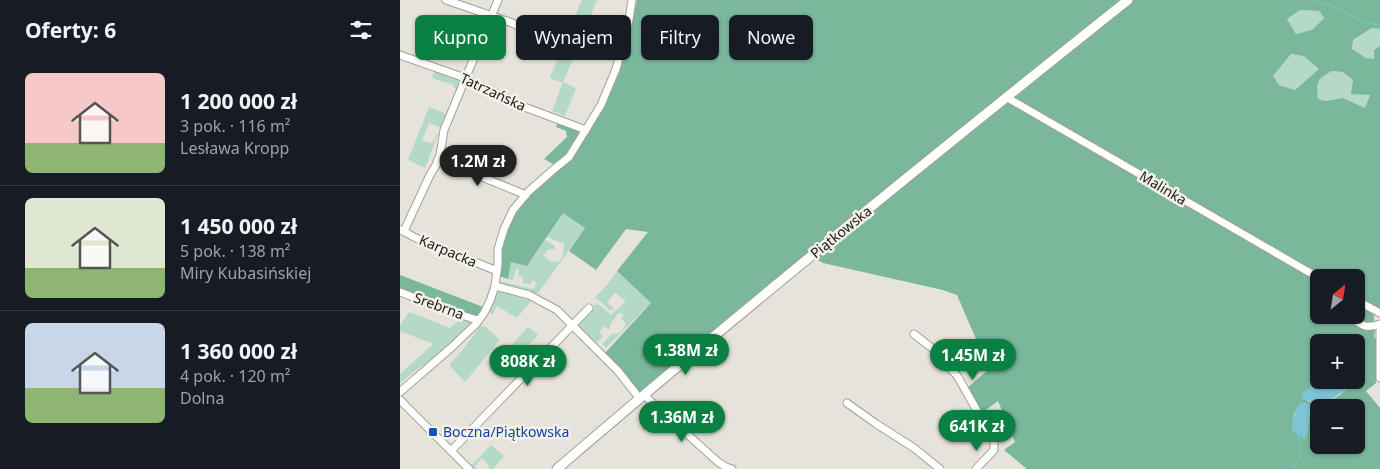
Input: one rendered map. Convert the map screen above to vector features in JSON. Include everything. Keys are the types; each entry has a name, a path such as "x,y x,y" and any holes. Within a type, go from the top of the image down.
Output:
{"main road":[{"name":"Piątkowska","path":"557,469 801,264 1128,0"}],"street":[{"path":"446,0 489,15"},
{"path":"492,15 498,0"},
{"path":"400,392 452,347 484,312 490,301 494,286 498,249 504,229 513,210 552,170 569,157 601,105 616,69 629,20 632,0"},
{"name":"Tatrzańska","path":"400,55 465,78 520,105 586,130"},
{"path":"402,230 438,158 444,130 473,60"},
{"name":"Malinka","path":"1006,97 1310,273"},
{"path":"438,158 526,195"},
{"name":"Karpacka","path":"402,230 416,238 497,271"},
{"path":"494,286 529,296 557,310 642,397 718,462 732,469"},
{"name":"Srebrna","path":"400,292 451,312 478,320"},
{"path":"1365,305 1380,313"},
{"path":"451,452 589,308"},
{"path":"1359,324 1372,327 1380,324"},
{"path":"1380,330 1380,378"},
{"path":"914,334 932,349 958,377 994,441 994,450 976,469"},
{"path":"400,400 469,469"},
{"path":"847,403 914,448 940,469"}],"green space":[{"path":"582,0 597,0 591,15 575,15"},
{"path":"637,0 1380,0 1380,29 1372,28 1353,40 1352,49 1366,58 1374,59 1374,50 1380,46 1380,310 1374,314 1374,322 1370,325 1375,330 1374,337 1377,340 1376,383 1366,391 1380,408 1380,469 1027,469 1004,450 1015,442 998,401 982,413 966,389 989,369 957,295 943,290 823,263 808,254 639,394 605,353 651,303 617,271 648,232 626,229 596,270 569,251 585,228 563,213 527,266 511,262 508,279 499,276 501,249 514,214 532,193 572,159 603,107 620,71 623,60 631,60 631,27","holes":["1300,10 1319,11 1324,18 1312,30 1296,34 1287,19","1291,54 1304,56 1319,69 1295,90 1279,85 1273,76","1332,71 1343,72 1353,80 1351,94 1370,95 1365,108 1343,98 1326,101 1318,99 1317,88 1319,81 1323,76","1310,334 1365,334 1365,389 1346,389 1333,399 1365,399 1365,454 1310,454 1310,412 1306,436 1292,428 1294,414 1300,403 1310,406 1310,402 1303,399 1312,389 1310,389"]},
{"path":"1300,10 1319,11 1324,18 1311,31 1296,34 1287,19"},
{"path":"1372,28 1380,29 1380,46 1374,50 1374,59 1366,58 1352,50 1353,41"},
{"path":"1291,54 1304,55 1319,69 1295,90 1279,85 1273,76"},
{"path":"557,60 572,60 563,82 576,88 565,116 552,111 563,83 550,78"},
{"path":"435,70 457,78 460,84 443,127 441,128 429,123 422,141 432,143 438,134 425,168 408,160 429,107 446,114 456,90 453,85 432,78"},
{"path":"1332,71 1343,72 1370,95 1365,108 1343,98 1326,101 1318,99 1318,82"},
{"path":"558,122 578,130 579,136 566,155 553,164 544,159 567,137 566,131 556,127"},
{"path":"563,212 585,228 538,293 531,294 500,285 500,281 534,289 536,282 532,281 531,285 523,283 523,277 518,276 519,270 516,269 513,280 508,279 511,262 527,266 545,240 554,245 555,249 548,250 544,255 545,257 550,261 558,262 563,256 564,244 547,237"},
{"path":"617,271 651,303 606,348 602,344 612,334 620,333 626,324 621,319 623,315 621,313 610,324 610,328 608,329 605,326 599,332 603,337 596,343 577,324 597,303 611,315 626,301 615,293 608,301 609,305 614,308 612,310 596,298 590,303"},
{"path":"400,275 483,307 478,315 473,317 400,290"},
{"path":"501,290 529,297 530,302 517,318 497,306 492,315 489,311 496,293"},
{"path":"409,312 450,328 462,318 472,323 424,368 421,366 400,383 400,374 433,344 400,331 400,325"},
{"path":"480,326 486,327 499,341 465,382 449,365"},
{"path":"528,327 538,335 520,355 511,346"},
{"path":"491,445 504,456 493,469 489,469 489,466 482,458 475,466 477,468 475,469 471,466"}],"water":[{"path":"1310,388 1346,389 1332,399 1310,399 1310,401 1303,399 1301,394"},
{"path":"1300,403 1310,406 1304,439 1292,429"}],"waterway":[{"path":"1315,0 1335,7 1364,22 1380,25"},
{"name":"Malinka","path":"1293,469 1301,456 1298,434"}],"place":[{"name":"Boczna/Piątkowska","path":"433,432"}]}
